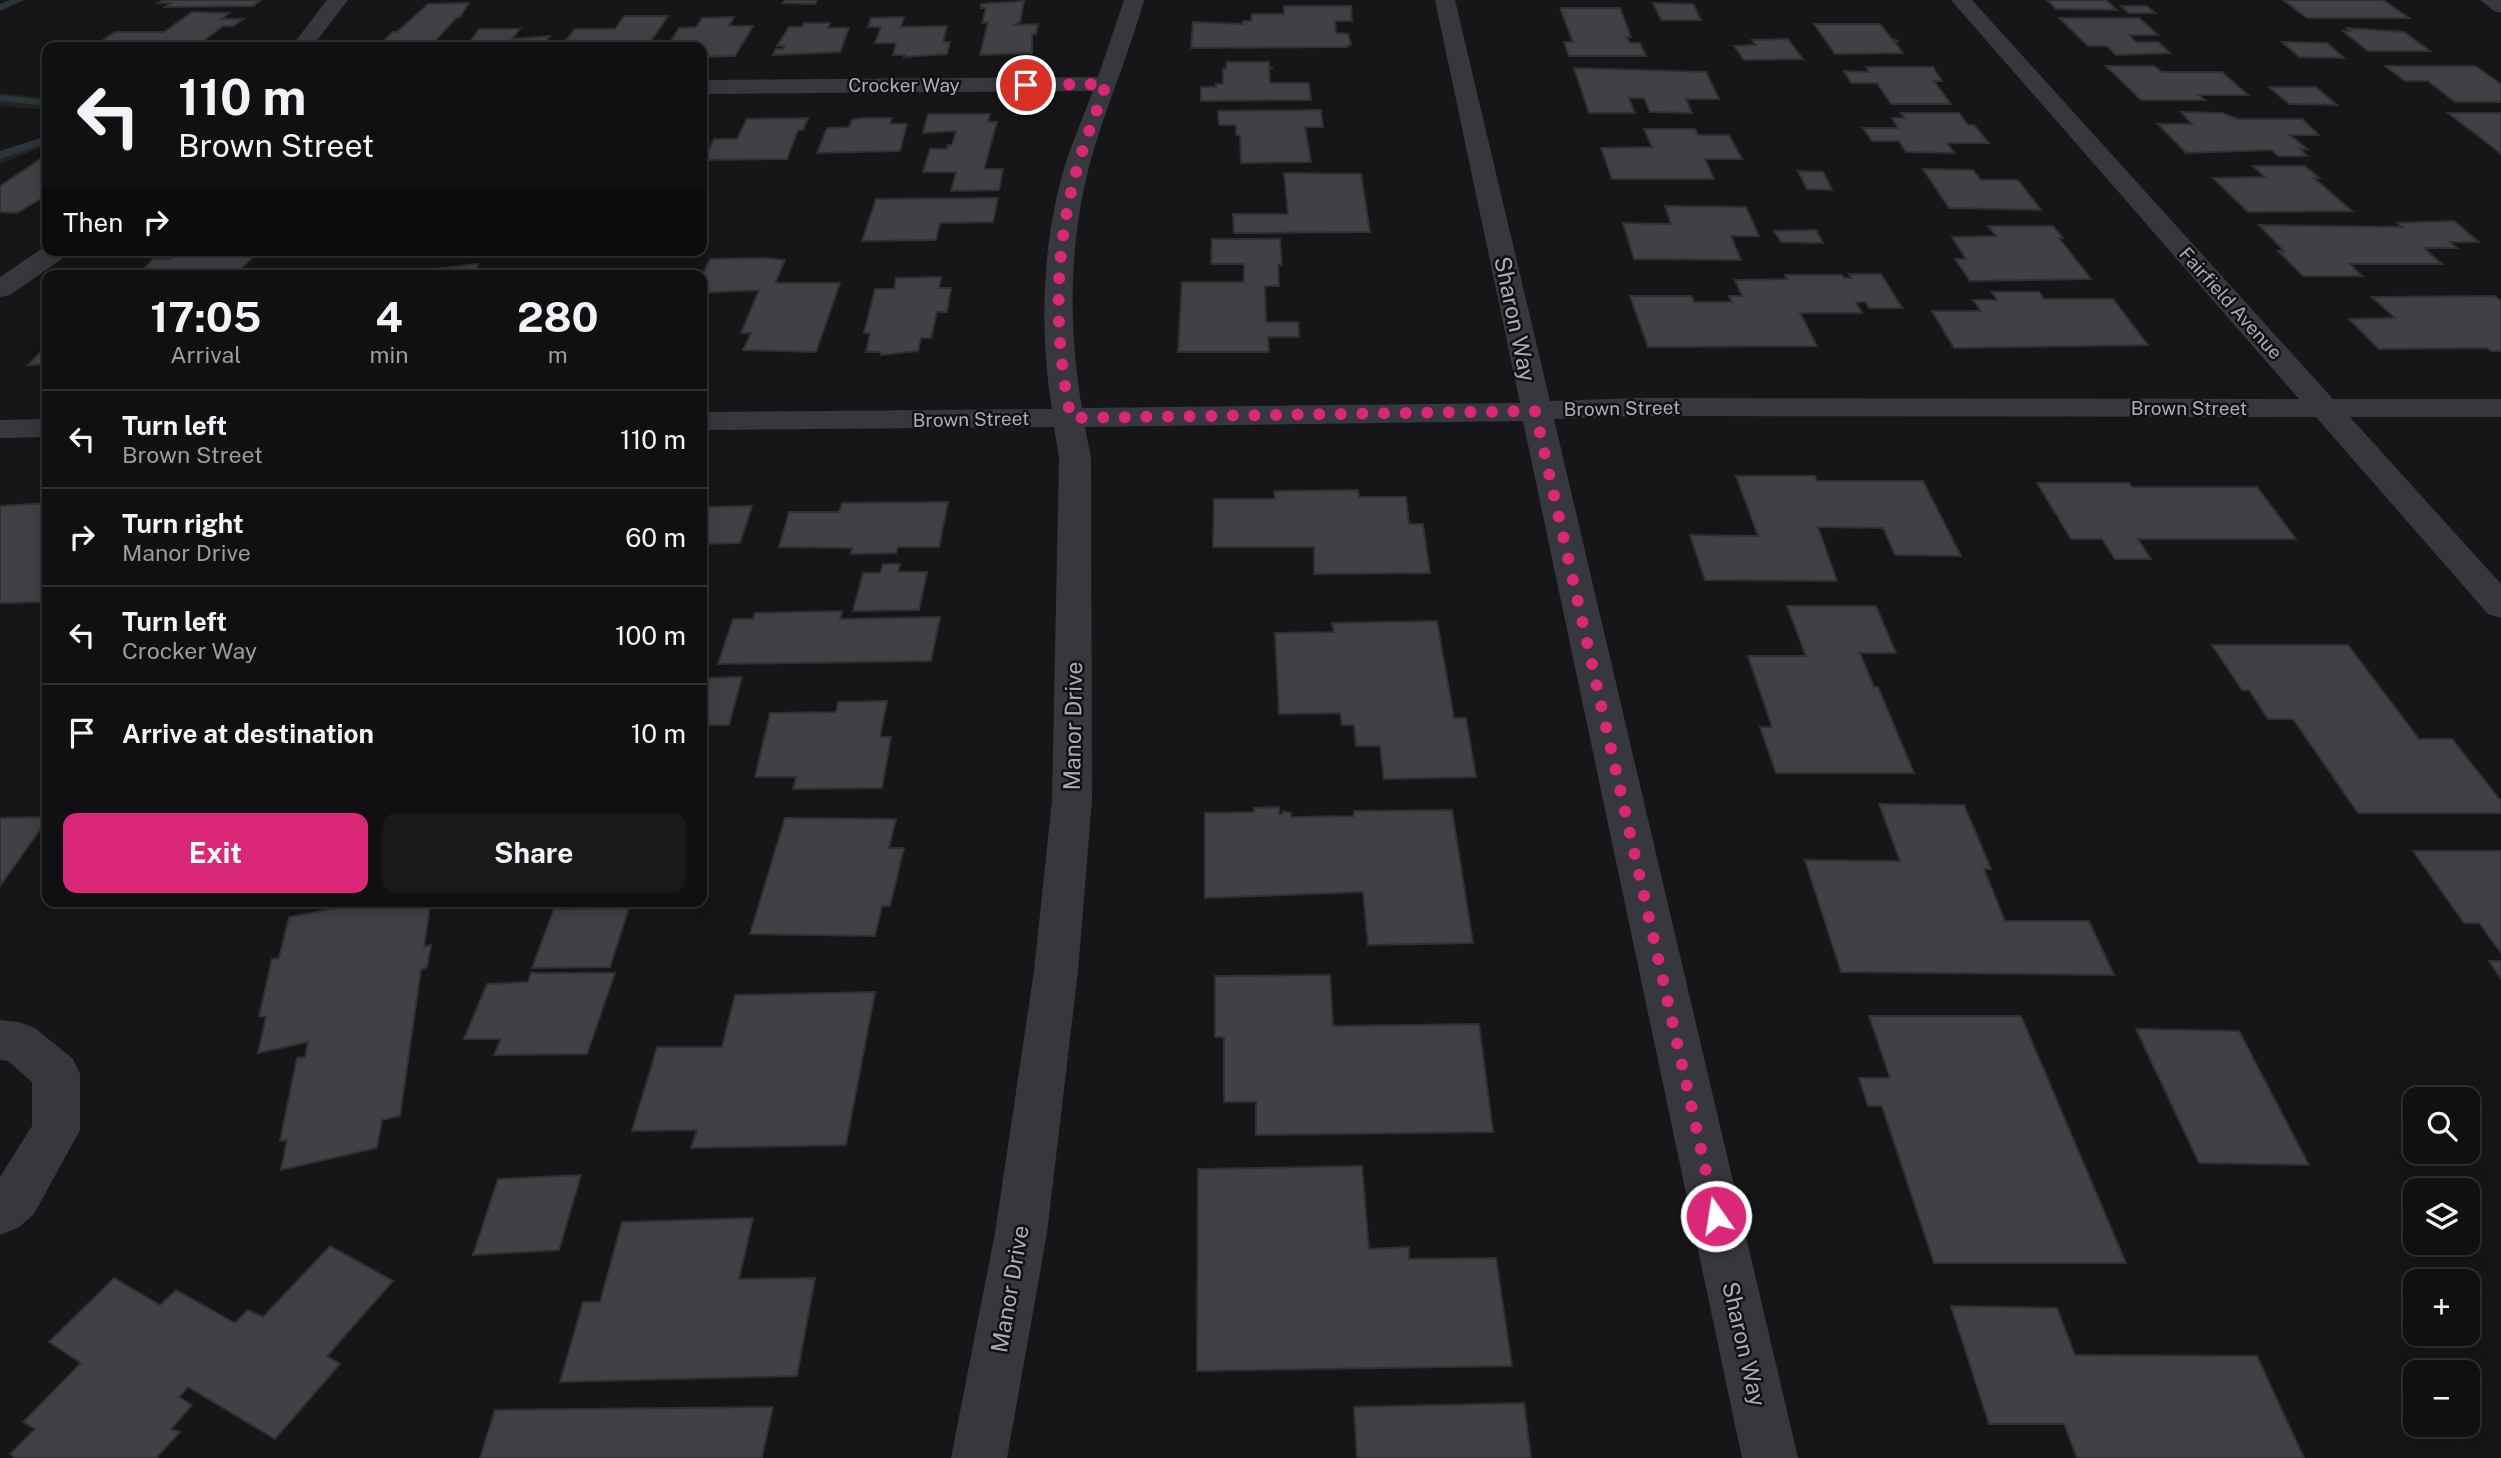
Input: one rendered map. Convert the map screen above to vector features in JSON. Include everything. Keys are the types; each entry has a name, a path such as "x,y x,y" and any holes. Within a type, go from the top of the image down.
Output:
{"street":[{"path":"305,42 338,0"},
{"name":"Manor Drive","path":"979,1458 1021,1233 1056,971 1072,800 1075,458 1071,418 1061,373 1059,262 1078,163 1122,43 1133,0"},
{"name":"Sharon Way","path":"1445,0 1770,1458"},
{"name":"Fairfield Avenue","path":"1961,0 2501,606"},
{"path":"2490,0 2501,8"},
{"name":"Crocker Way","path":"707,87 1106,84"},
{"path":"0,289 48,256"},
{"name":"Brown Street","path":"707,421 1071,418 1639,407 2501,408"},
{"path":"0,429 42,428"},
{"path":"0,1040 19,1042 57,1074 56,1130 16,1197 0,1211"}],"shaded area":[{"path":"0,93 42,97 42,110 0,106"},
{"path":"42,138 42,147 0,164 0,151"}],"building":[{"path":"163,0 261,0 253,6 165,7 170,3 158,3"},
{"path":"785,0 817,0 815,4 783,3"},
{"path":"2047,0 2106,0 2117,10 2056,9"},
{"path":"2283,0 2383,0 2409,18 2307,18"},
{"path":"1024,1 1020,22 1013,25 1038,24 1036,34 1032,35 1032,53 980,55 988,22 982,23 986,8 981,8 981,4"},
{"path":"469,3 460,17 434,42 383,42 392,32 397,32 428,4"},
{"path":"1653,3 1693,4 1701,20 1661,20"},
{"path":"1284,6 1351,6 1352,21 1335,21 1336,33 1348,34 1351,44 1347,47 1191,48 1193,22 1243,24 1243,21 1251,21 1252,14 1284,14"},
{"path":"2121,6 2147,6 2155,13 2129,13"},
{"path":"1560,8 1620,8 1631,37 1627,37 1630,43 1640,43 1646,56 1569,56 1564,42 1573,42"},
{"path":"192,12 229,13 221,19 243,19 233,26 223,26 202,42 100,42 115,32 164,32"},
{"path":"624,16 668,16 650,42 564,42 575,29 615,29"},
{"path":"734,17 729,26 753,26 735,56 707,57 707,42 670,42 679,28 696,27 702,18"},
{"path":"904,17 901,27 947,26 943,42 950,42 947,54 904,57 905,55 893,55 896,43 875,43 881,27 868,27 871,18"},
{"path":"2059,18 2139,18 2158,35 2129,35 2136,42 2158,42 2170,53 2116,55 2107,46 2088,46"},
{"path":"804,23 830,23 828,28 849,28 840,52 773,55 776,49 783,49 785,46 777,46 789,27 802,27"},
{"path":"1814,24 1880,24 1892,39 1899,41 1894,41 1903,53 1835,54"},
{"path":"2347,28 2404,32 2430,51 2368,51 2343,31 2350,31"},
{"path":"479,29 520,29 512,39 550,36 546,42 470,42"},
{"path":"1788,39 1803,59 1744,60 1734,46 1756,45 1752,40"},
{"path":"2282,42 2327,43 2344,58 2299,57"},
{"path":"1227,62 1269,62 1269,67 1273,69 1269,69 1270,83 1309,83 1311,100 1201,101 1201,87 1223,84 1223,69 1226,69"},
{"path":"2106,66 2154,66 2162,72 2222,72 2248,95 2199,95 2205,100 2141,100"},
{"path":"2385,66 2475,66 2501,84 2501,102 2455,102 2428,81 2405,81"},
{"path":"1866,67 1933,67 1942,81 1934,81 1951,104 1891,104 1877,83 1851,83 1844,71 1869,72"},
{"path":"1574,68 1706,72 1719,99 1686,99 1692,113 1650,112 1644,98 1629,98 1635,113 1589,113"},
{"path":"2269,87 2316,87 2337,105 2289,104"},
{"path":"1321,110 1323,127 1305,127 1311,162 1241,163 1240,135 1236,135 1236,125 1219,125 1218,111"},
{"path":"2181,112 2222,113 2238,119 2302,119 2319,135 2290,135 2307,149 2300,149 2307,156 2278,156 2272,150 2186,153 2158,124 2192,124"},
{"path":"1901,113 1959,113 1968,125 1974,125 1989,143 1947,143 1954,153 1906,152 1899,141 1872,141 1863,128 1898,128 1892,118 1905,118"},
{"path":"2448,113 2501,113 2501,154 2486,142"},
{"path":"928,114 990,114 988,122 997,122 984,169 1003,169 999,190 951,191 956,172 923,172 930,149 947,149 948,145 952,145 956,131 923,133"},
{"path":"808,118 803,130 798,130 787,159 707,160 707,152 714,139 737,139 747,119"},
{"path":"892,118 890,124 907,124 900,151 817,153 827,128 849,127 852,120"},
{"path":"1644,129 1695,129 1698,135 1729,135 1742,159 1705,159 1714,179 1612,179 1601,148 1652,147"},
{"path":"42,158 42,198 17,213 0,212 0,186"},
{"path":"2253,166 2305,166 2319,178 2314,178 2352,211 2248,212 2213,178 2265,177"},
{"path":"1923,169 1973,170 1981,180 2018,180 2041,210 1949,208"},
{"path":"1798,171 1823,172 1832,190 1807,189"},
{"path":"1284,173 1361,174 1370,232 1234,233 1233,214 1288,214"},
{"path":"998,198 993,222 940,223 936,240 862,241 876,199"},
{"path":"1665,206 1746,207 1759,236 1731,236 1741,260 1634,259 1623,223 1671,224"},
{"path":"2454,221 2479,242 2450,242 2457,248 2424,248 2442,264 2350,264 2362,276 2303,276 2278,251 2284,251 2259,225 2402,227 2397,223"},
{"path":"1988,226 2053,226 2063,238 2059,238 2091,279 1970,281 1955,259 1966,259 1952,237 1996,236"},
{"path":"1816,230 1823,243 1781,242 1774,231"},
{"path":"1212,239 1280,239 1282,265 1278,265 1279,286 1265,286 1266,322 1298,322 1299,337 1268,337 1269,352 1178,352 1182,282 1244,282 1244,264 1211,264"},
{"path":"173,256 277,256 253,257 239,270 143,270 153,259 170,259"},
{"path":"710,259 785,260 775,283 840,283 816,352 743,350 751,333 741,333 759,290 707,293 707,270 704,270"},
{"path":"478,264 477,270 427,270"},
{"path":"1849,274 1881,274 1902,308 1869,308 1866,302 1856,302 1862,313 1800,313 1817,346 1648,347 1630,296 1691,296 1694,302 1732,302 1729,296 1742,296 1735,280 1787,279 1785,275 1842,275 1844,278 1852,278"},
{"path":"941,277 939,288 951,288 947,312 937,312 931,338 921,338 918,351 881,355 881,352 866,352 870,333 864,333 875,289 894,289 896,278"},
{"path":"1992,292 2039,292 2044,299 2113,299 2148,345 1954,348 1932,311 1981,311 1973,300 1997,300"},
{"path":"2495,296 2501,301 2501,351 2487,348 2379,349 2349,319 2395,318 2372,297"},
{"path":"42,350 42,364 28,365"},
{"path":"1736,476 1815,476 1817,481 1923,481 1961,556 1895,555 1883,528 1818,527 1837,581 1705,580 1690,535 1758,536"},
{"path":"2037,483 2129,483 2132,487 2257,487 2296,539 2138,539 2151,559 2115,559 2102,539 2071,539"},
{"path":"1358,490 1359,497 1406,497 1409,524 1423,524 1430,573 1314,574 1314,547 1213,547 1214,499 1275,499 1274,491"},
{"path":"948,502 939,547 898,547 896,553 851,554 852,548 779,547 789,512 839,512 842,503"},
{"path":"42,503 42,602 0,603 0,506"},
{"path":"752,506 740,543 707,544 707,507"},
{"path":"883,564 900,564 898,572 927,572 919,610 853,611 863,573 880,573"},
{"path":"1787,606 1876,606 1896,653 1860,653 1874,687 1878,687 1914,773 1776,773 1760,727 1772,727 1748,656 1806,656"},
{"path":"842,611 840,619 940,617 931,661 718,664 733,619 753,619 755,613"},
{"path":"1437,621 1454,718 1466,718 1476,777 1384,779 1380,746 1356,746 1354,725 1342,725 1340,713 1279,714 1275,633 1334,632 1332,623"},
{"path":"2212,645 2348,645 2419,739 2452,739 2501,801 2501,813 2358,813 2293,719 2268,719 2249,690 2242,690"},
{"path":"742,677 729,725 707,725 707,678"},
{"path":"887,701 880,737 891,737 882,788 793,789 796,777 755,777 770,713 836,712 838,702"},
{"path":"1879,804 1964,805 1991,869 1984,869 2005,921 2089,921 2114,975 1841,972 1805,860 1900,861"},
{"path":"1279,807 1279,814 1283,814 1283,811 1291,813 1291,817 1354,816 1354,811 1452,810 1473,943 1368,945 1363,892 1205,898 1205,813 1254,812 1254,808"},
{"path":"42,817 42,827 0,886 0,818"},
{"path":"785,818 896,819 889,848 904,848 890,906 882,906 875,936 750,934"},
{"path":"2413,851 2501,851 2501,953 2479,923 2464,923"},
{"path":"342,907 430,907 424,947 431,945 427,967 421,970 400,1116 382,1120 377,1148 281,1170 287,1140 280,1141 297,1058 305,1057 308,1042 258,1053 266,1017 259,1016 272,959 279,958 289,917"},
{"path":"629,908 610,967 532,968 554,909"},
{"path":"2489,961 2501,961 2501,979"},
{"path":"531,973 615,973 587,1054 494,1055 501,1039 464,1039 487,984 528,982"},
{"path":"1330,975 1333,1026 1479,1024 1493,1132 1256,1135 1256,1102 1224,1102 1224,1037 1215,1037 1215,976"},
{"path":"875,992 846,1145 691,1148 697,1130 632,1131 657,1047 722,1047 735,995"},
{"path":"1869,1016 2021,1016 2126,1263 1934,1263 1882,1106 1868,1106 1859,1078 1890,1078"},
{"path":"2136,1029 2239,1031 2309,1165 2199,1163"},
{"path":"1362,1166 1369,1249 1409,1247 1409,1259 1496,1258 1512,1366 1197,1371 1198,1169"},
{"path":"581,1175 559,1250 473,1255 498,1179"},
{"path":"753,1218 739,1279 815,1278 797,1376 560,1382 583,1302 600,1302 622,1222"},
{"path":"330,1246 393,1281 327,1356 340,1364 275,1439 188,1387 179,1397 192,1405 171,1429 180,1432 156,1458 15,1458 10,1454 35,1429 23,1422 81,1363 49,1342 114,1278 160,1305 176,1290 235,1323 248,1310 263,1317"},
{"path":"1951,1306 2057,1308 2075,1355 2257,1356 2304,1458 2077,1458 2064,1424 1989,1424"},
{"path":"1524,1403 1531,1458 1357,1458 1354,1407"},
{"path":"773,1407 762,1458 480,1458 495,1410"}],"waterway":[{"path":"0,8 19,0"},
{"path":"0,98 42,102"},
{"path":"0,155 42,141"}],"route":[{"path":"1026,85 1106,84 1078,163 1067,209 1059,262 1061,373 1071,418 1535,411 1716,1216"}]}
